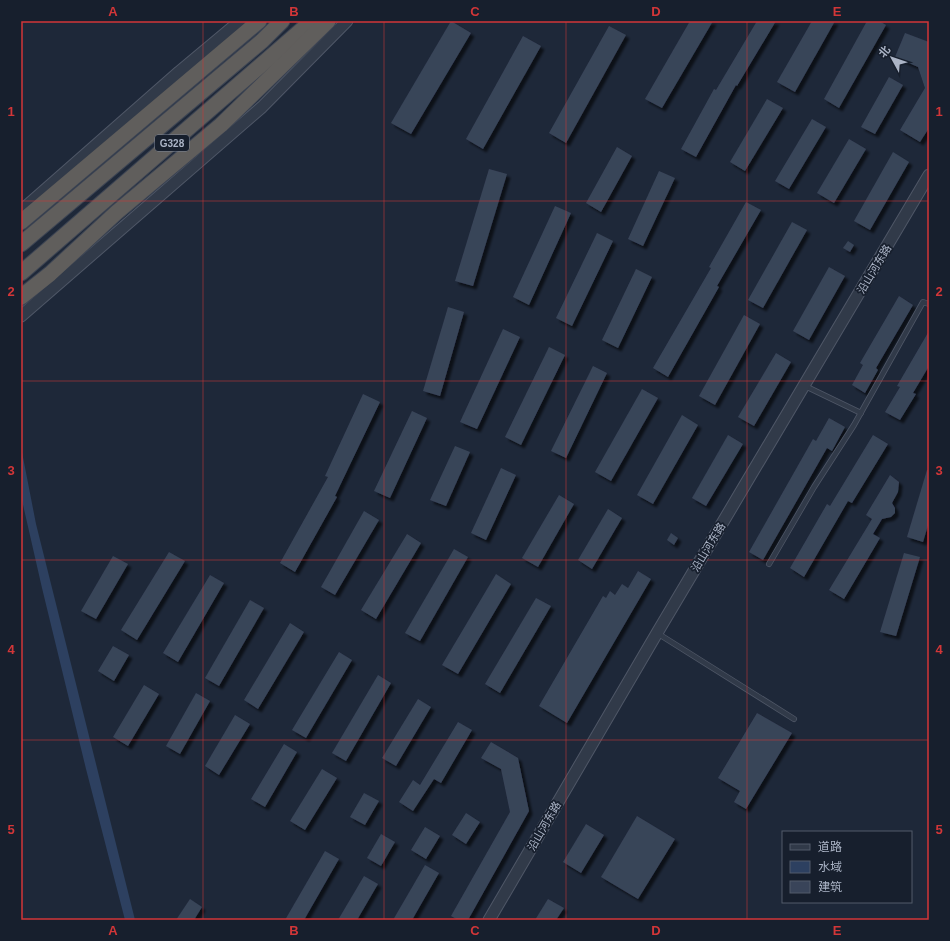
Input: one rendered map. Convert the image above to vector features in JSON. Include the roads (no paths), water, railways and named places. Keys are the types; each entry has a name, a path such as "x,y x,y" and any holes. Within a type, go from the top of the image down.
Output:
{"highway":[{"path":"21,222 259,21"},
{"name":"G328","path":"21,244 262,41 282,21"},
{"name":"G328","path":"27,268 312,21"},
{"path":"21,297 50,274 117,212 221,125 328,21"}],"street":[{"path":"21,211 179,72 240,21"},
{"path":"21,316 262,107 347,21"},
{"name":"沿山河东路","path":"489,920 657,633 929,175"}],"lane":[{"path":"768,564 814,487 861,413 922,302 929,304"},
{"path":"805,386 861,413"},
{"path":"657,633 794,719"}],"water":[{"path":"21,447 36,524 135,920 125,920 86,769 42,588 21,496"}]}
